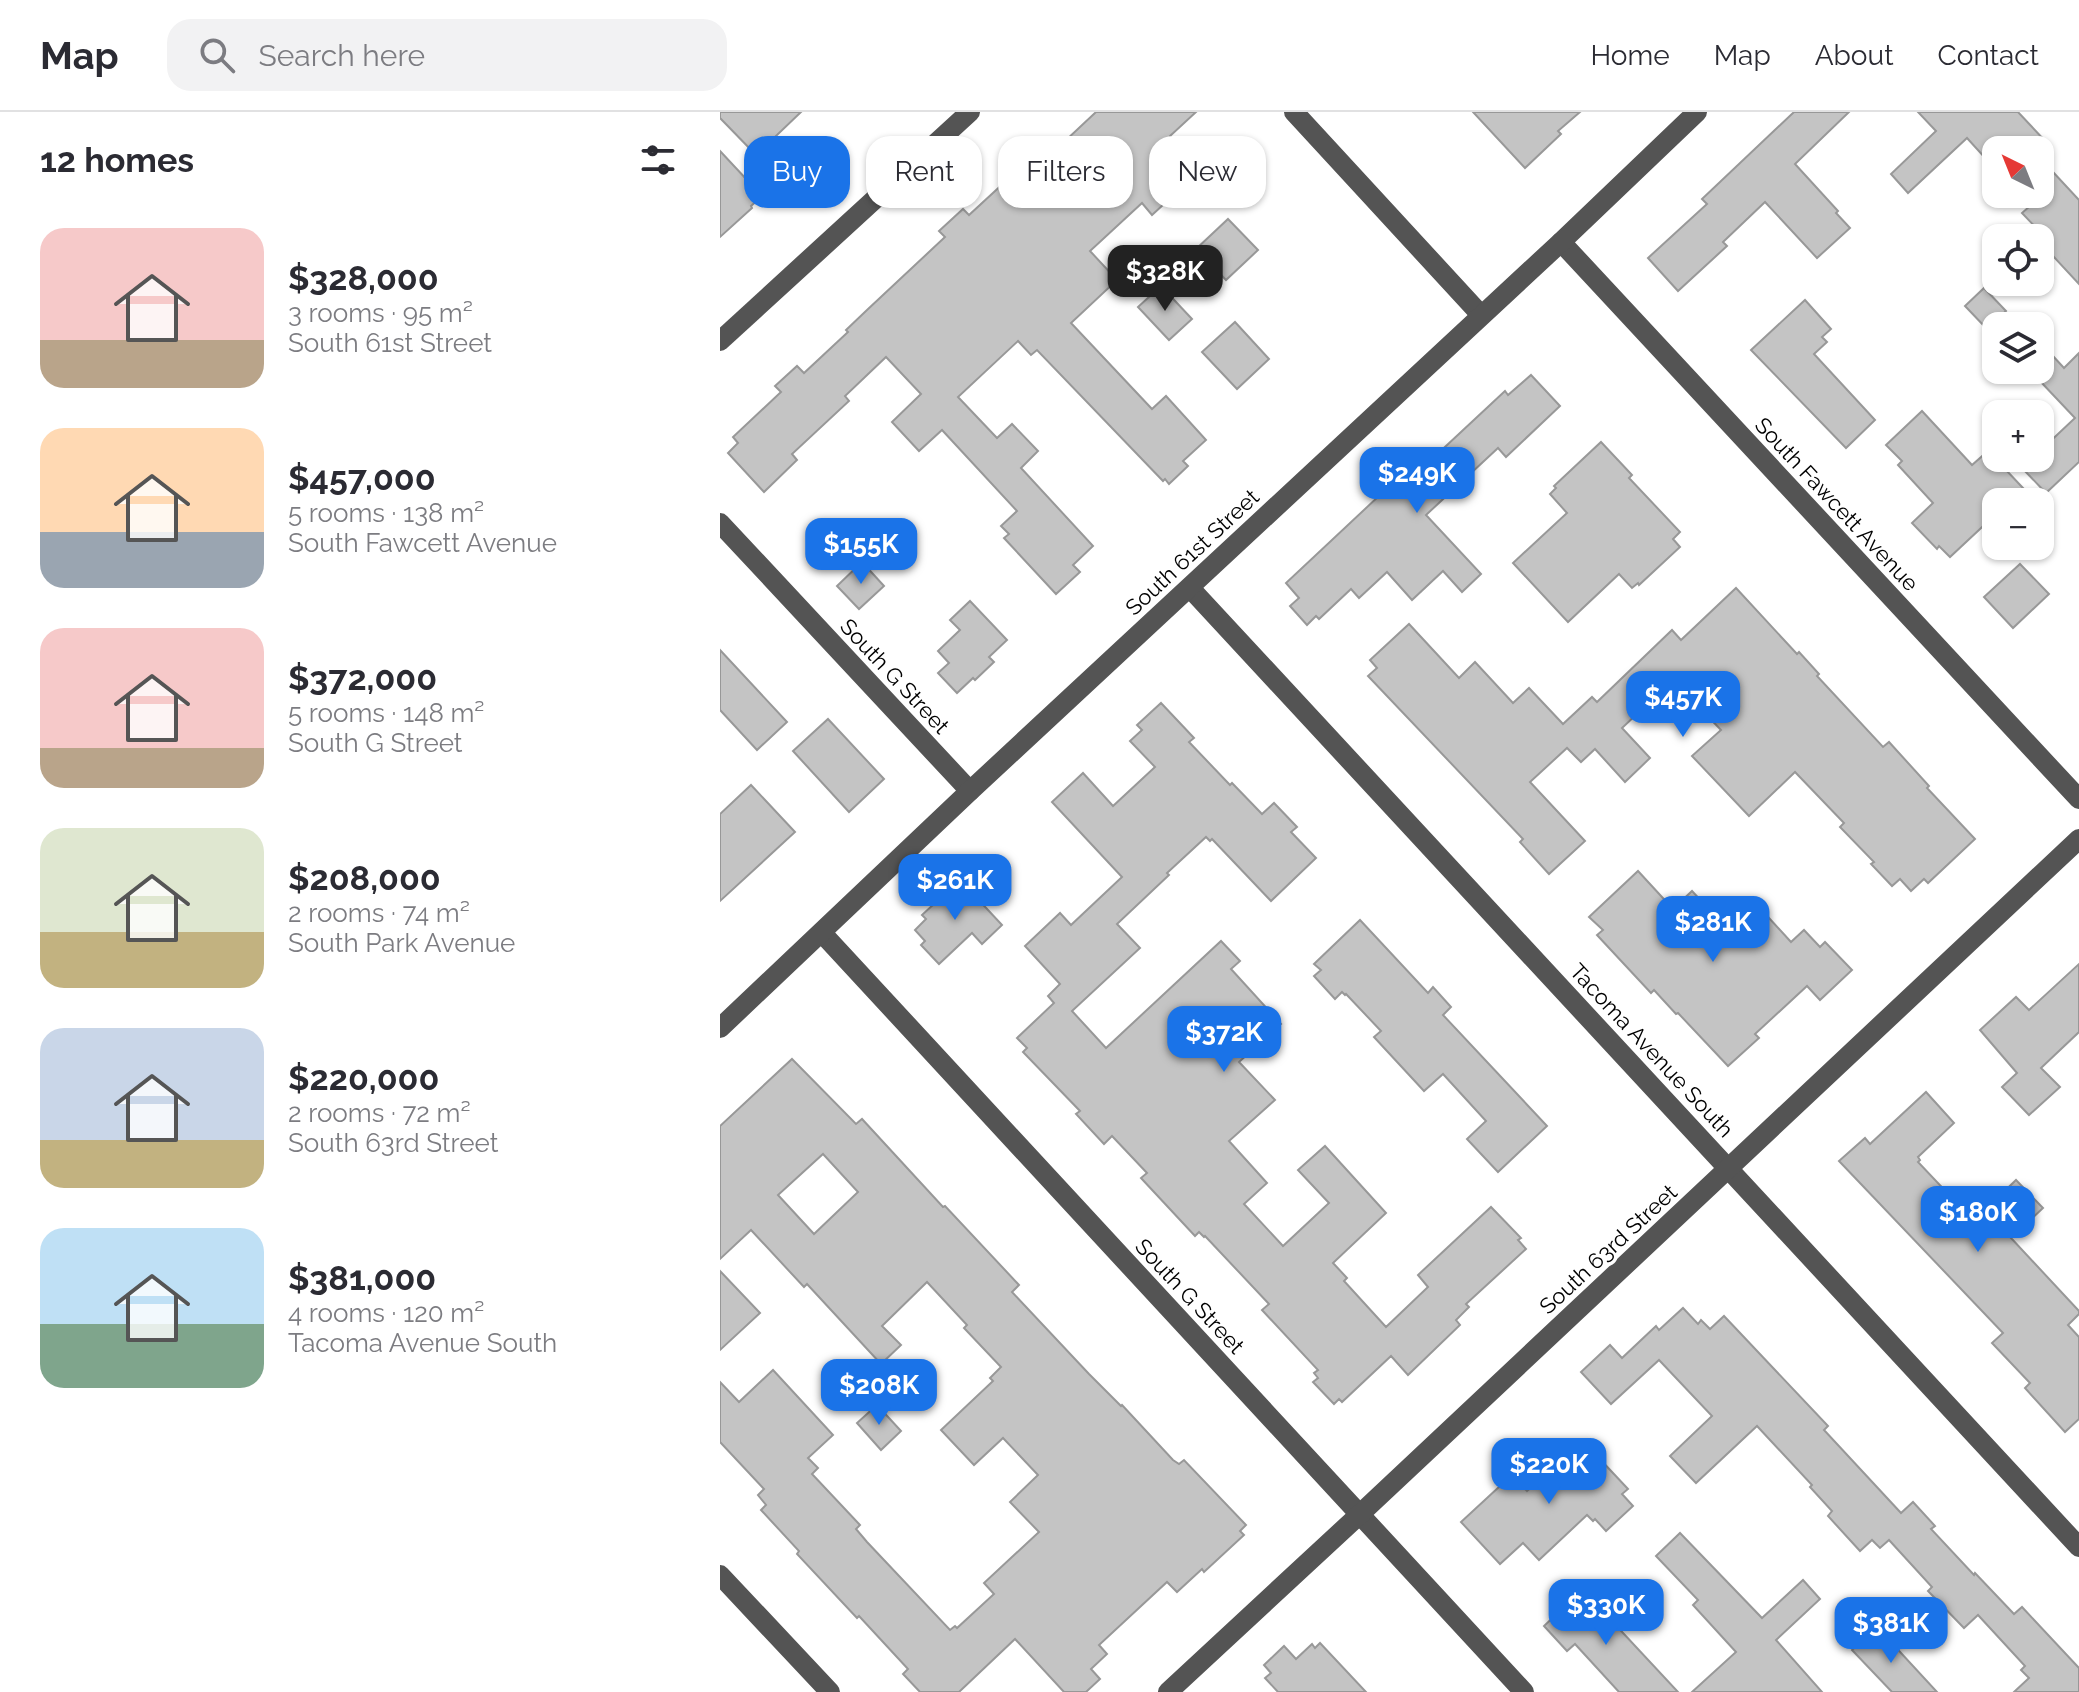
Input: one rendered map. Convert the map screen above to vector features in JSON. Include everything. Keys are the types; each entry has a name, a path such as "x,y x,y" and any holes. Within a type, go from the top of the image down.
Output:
{"street":[{"path":"720,341 970,112"},
{"path":"1294,112 1481,315"},
{"name":"South 61st Street","path":"720,1028 1697,112"},
{"name":"South Fawcett Avenue","path":"1561,242 2079,799"},
{"name":"South G Street","path":"720,523 970,791"},
{"name":"Tacoma Avenue South","path":"1190,588 2079,1547"},
{"name":"South 63rd Street","path":"1168,1692 2079,839"},
{"name":"South G Street","path":"822,933 1524,1692"},
{"path":"720,1575 830,1692"}],"building":[{"path":"720,112 801,112 776,136 744,136 744,143 720,118"},
{"path":"1096,112 1196,112 1170,136 1149,136 1149,208 1160,208 1152,215 1142,203 1090,251 1117,280 1071,323 1152,409 1166,396 1206,440 1183,461 1188,466 1169,484 1165,479 1163,481 1037,350 1031,355 1018,341 958,397 997,438 1012,424 1038,451 1021,468 1093,546 1073,565 1080,572 1056,594 1004,538 1009,534 1001,526 1017,511 942,430 919,451 892,422 921,394 886,357 845,396 849,401 792,454 797,460 764,492 728,453 738,443 733,437 781,392 775,386 797,366 804,373 945,237 939,231 963,209 969,215 977,208 982,208 982,203 998,188 998,208 1133,208 1133,136 1070,136"},
{"path":"1473,112 1580,112 1525,168"},
{"path":"1794,112 1849,112 1795,164 1850,228 1817,258 1765,202 1723,242 1727,246 1678,291 1648,258 1707,204 1702,199"},
{"path":"1918,112 2018,112 2040,136 1982,136 1982,155 1967,138 1908,193 1891,174 1936,131"},
{"path":"720,151 744,177 744,208 752,208 720,237"},
{"path":"2054,173 2079,200 2079,284 2054,257 2054,224 2032,224 2022,213 2028,208 2054,208"},
{"path":"1228,219 1258,250 1226,280 1196,249"},
{"path":"1161,286 1192,319 1169,340 1138,307"},
{"path":"1982,290 1982,296 1992,296 2006,311 1982,312 1982,324 1965,306"},
{"path":"1805,300 1831,329 1822,337 1827,342 1814,354 1875,420 1846,448 1751,350"},
{"path":"1235,322 1269,359 1237,389 1202,352"},
{"path":"2079,353 2079,462 2051,488 2041,488 2026,472 2054,472 2054,438 2075,418 2043,384 2054,384 2054,357 2064,368"},
{"path":"1531,375 1560,406 1506,457 1498,448 1426,515 1481,574 1462,592 1443,571 1412,600 1387,572 1359,598 1351,589 1319,619 1316,616 1307,625 1290,606 1299,598 1286,583 1396,480 1402,487 1505,391 1508,395"},
{"path":"1922,411 1972,465 1982,456 1982,472 2008,472 2023,488 1982,488 1982,527 1950,557 1939,546 1937,549 1912,523 1933,503 1898,465 1902,461 1886,445"},
{"path":"1601,442 1632,475 1629,478 1680,532 1673,539 1680,547 1639,585 1632,588 1619,574 1568,622 1513,563 1567,513 1550,494 1556,488 1554,486"},
{"path":"862,562 884,586 859,609 837,586"},
{"path":"2020,564 2049,594 2013,628 1984,597"},
{"path":"1736,588 1797,654 1799,652 1819,674 1817,676 1883,747 1889,742 1975,839 1928,883 1924,879 1911,891 1900,879 1892,886 1840,827 1844,823 1795,772 1749,816 1692,756 1721,730 1673,680 1622,728 1650,758 1625,782 1595,749 1581,762 1567,748 1530,782 1585,841 1549,874 1520,842 1523,839 1368,676 1377,668 1370,660 1409,624 1459,678 1475,662 1513,703 1529,688 1563,724 1592,697 1597,702 1672,630 1681,640"},
{"path":"970,601 1007,640 989,657 994,662 957,693 938,673 949,663 938,651 960,630 950,620"},
{"path":"720,650 787,722 757,750 720,710"},
{"path":"1161,703 1194,738 1189,742 1262,814 1274,803 1297,827 1291,832 1316,858 1271,901 1212,839 1210,841 1206,837 1117,924 1140,948 1072,1011 1106,1048 1221,941 1240,961 1231,969 1281,1024 1239,1062 1275,1100 1229,1141 1267,1183 1244,1204 1283,1246 1329,1203 1298,1170 1325,1146 1386,1213 1333,1263 1347,1278 1344,1281 1386,1327 1428,1287 1418,1275 1491,1207 1521,1238 1518,1240 1526,1249 1466,1304 1469,1307 1456,1320 1460,1325 1408,1375 1391,1356 1342,1402 1339,1399 1334,1404 1313,1382 1318,1378 1314,1373 1318,1370 1262,1310 1269,1304 1205,1236 1199,1232 1195,1236 1141,1178 1147,1173 1112,1136 1104,1144 1076,1114 1080,1111 1023,1052 1027,1048 1017,1038 1054,1003 1048,996 1060,984 1025,946 1060,913 1071,925 1122,877 1052,802 1083,773 1113,806 1155,767 1130,741 1142,730 1137,725"},
{"path":"828,719 884,779 849,812 793,751"},
{"path":"751,785 795,832 720,901 720,814"},
{"path":"1638,871 1673,909 1692,891 1741,944 1769,918 1791,942 1804,930 1820,947 1825,942 1852,970 1820,1000 1807,986 1755,1034 1759,1038 1728,1066 1654,990 1651,993 1597,935 1603,930 1589,917"},
{"path":"960,880 1002,925 982,944 972,933 939,964 921,945 925,941 915,930 926,919 922,915"},
{"path":"1360,920 1428,993 1433,987 1451,1007 1443,1015 1547,1126 1498,1172 1467,1139 1486,1121 1443,1074 1424,1091 1374,1037 1381,1031 1346,994 1342,992 1335,999 1314,976 1321,970 1314,964"},
{"path":"2079,964 2079,1032 2041,1068 2060,1087 2029,1115 2002,1087 2017,1073 1980,1030 2016,997 2029,1010"},
{"path":"792,1059 856,1124 862,1119 1019,1285 1012,1292 1089,1374 1173,1460 1179,1464 1184,1460 1246,1525 1240,1531 1244,1535 1204,1572 1202,1569 1177,1592 1167,1582 1099,1645 1107,1654 1091,1669 1100,1679 1086,1692 1064,1692 1015,1639 959,1692 920,1692 903,1674 908,1669 797,1554 799,1551 761,1510 766,1505 758,1495 764,1489 720,1442 720,1382 739,1402 773,1370 833,1435 808,1458 818,1468 812,1474 860,1525 856,1529 867,1542 950,1630 955,1626 957,1628 994,1594 984,1583 1039,1532 1010,1502 1038,1475 1003,1438 974,1465 941,1430 993,1381 990,1378 1001,1367 927,1282 882,1326 901,1345 881,1364 807,1284 804,1287 751,1230 720,1259 720,1126","holes":["823,1154 858,1192 814,1234 778,1195"]},
{"path":"1926,1092 1954,1123 1918,1157 1918,1162 1953,1199 1964,1190 1984,1211 2016,1180 2043,1208 2011,1238 2079,1311 2068,1325 2079,1337 2079,1419 2065,1432 2025,1388 2030,1383 1992,1343 2003,1333 1839,1161 1865,1138 1870,1144"},
{"path":"720,1271 760,1313 720,1350"},
{"path":"1683,1308 1698,1324 1701,1320 1710,1329 1724,1316 1828,1426 1824,1430 1901,1513 1913,1502 1935,1526 1931,1529 2014,1614 2022,1607 2079,1668 2079,1692 2014,1692 2029,1678 2021,1670 2025,1666 1978,1615 1964,1628 1928,1591 1932,1587 1889,1540 1880,1548 1872,1540 1860,1551 1828,1516 1832,1511 1810,1487 1812,1485 1757,1426 1696,1483 1670,1456 1712,1416 1659,1360 1611,1404 1581,1372 1610,1345 1622,1358 1656,1326 1659,1330"},
{"path":"877,1405 901,1431 881,1450 857,1423"},
{"path":"1582,1440 1628,1489 1622,1494 1633,1506 1606,1531 1587,1515 1539,1560 1523,1543 1500,1564 1461,1522 1512,1475 1527,1491"},
{"path":"1680,1533 1762,1618 1803,1580 1820,1599 1776,1640 1822,1692 1692,1692 1736,1652 1693,1605 1698,1600 1656,1556"},
{"path":"1582,1590 1678,1692 1619,1692 1575,1644 1567,1651 1544,1626"},
{"path":"1877,1627 1937,1692 1892,1692 1852,1650"},
{"path":"1320,1643 1366,1692 1278,1692 1265,1678 1271,1673 1264,1665 1284,1646 1296,1659 1312,1644 1315,1648"}]}
